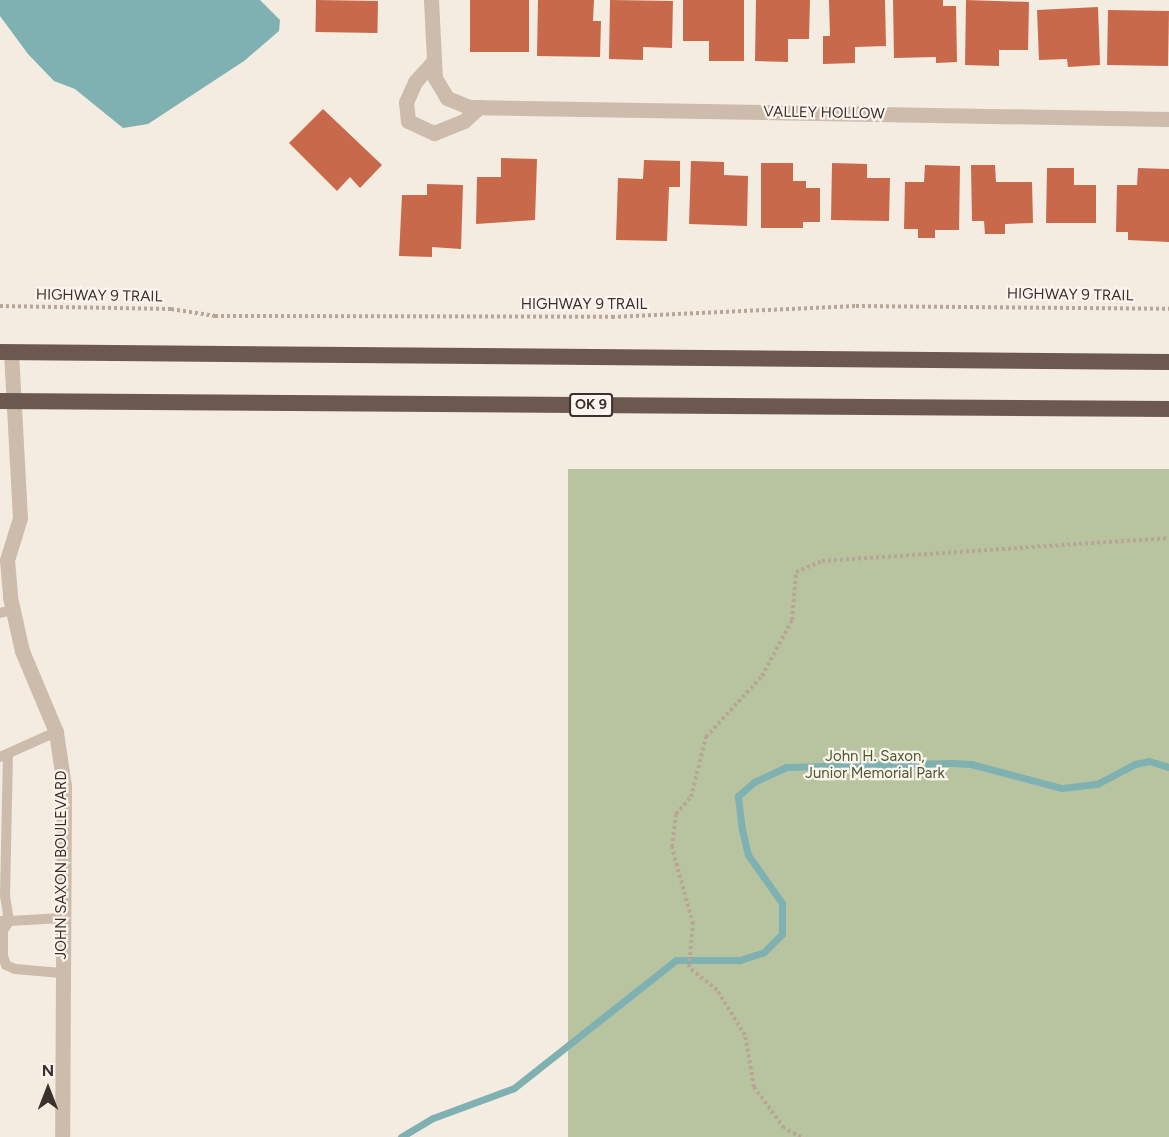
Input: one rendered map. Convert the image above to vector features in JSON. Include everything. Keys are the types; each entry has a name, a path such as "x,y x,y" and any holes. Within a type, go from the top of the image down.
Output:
{"highway":[{"path":"6,352 1169,362"},
{"name":"OK 9","path":"7,401 1169,409"}],"street":[{"name":"VALLEY HOLLOW","path":"431,0 432,63 435,78 447,98 479,107 1169,119"},
{"path":"432,63 415,82 406,102 408,121 434,133 464,121 479,107"},
{"name":"JOHN SAXON BOULEVARD","path":"6,352 7,401 20,518 7,560 6,612 56,732 64,786 61,973 62,1137"}],"lane":[{"path":"56,732 4,757 3,966 61,973"},
{"path":"4,921 62,918"}],"path":[{"name":"HIGHWAY 9 TRAIL","path":"0,306 171,309 215,316 600,317 856,306 1169,309"},
{"path":"801,1137 784,1128 754,1087 745,1035 717,990 689,967 693,924 672,847 676,814 691,797 706,737 762,676 792,620 796,572 822,561 1169,538"}],"green space":[{"name":"John H. Saxon, Junior Memorial Park","path":"568,469 1169,469 1169,1137 568,1137"}],"water":[{"path":"0,0 260,0 280,20 279,31 244,61 148,124 123,128 75,89 54,81 28,54 0,16"}],"building":[{"path":"316,0 378,1 377,33 315,32"},
{"path":"470,0 529,0 529,52 470,52"},
{"path":"538,0 594,0 593,21 601,21 600,57 537,56"},
{"path":"610,0 673,1 672,48 643,47 643,60 609,59"},
{"path":"683,0 744,0 744,61 709,61 709,41 683,41"},
{"path":"756,0 810,0 809,39 788,39 788,62 755,61"},
{"path":"829,0 885,0 886,46 855,47 855,63 823,64 823,36 830,36"},
{"path":"893,0 943,0 943,6 956,6 957,62 936,63 936,57 894,58"},
{"path":"966,0 1029,2 1028,50 999,50 999,66 965,65"},
{"path":"1098,7 1100,65 1068,67 1067,59 1039,60 1037,10"},
{"path":"1108,10 1169,11 1168,66 1107,65"},
{"path":"323,109 382,165 360,188 350,177 337,191 289,143"},
{"path":"501,158 537,159 535,220 476,224 477,177 501,177"},
{"path":"644,160 680,161 680,187 669,187 667,241 616,240 618,178 643,179"},
{"path":"691,161 724,162 724,175 748,176 747,226 689,224"},
{"path":"761,163 793,163 793,181 806,181 806,188 820,188 820,222 803,222 803,228 761,228"},
{"path":"832,163 867,164 867,178 890,178 889,221 831,220"},
{"path":"925,165 960,166 959,230 935,230 935,238 918,238 918,229 904,229 905,182 924,182"},
{"path":"971,165 995,165 996,182 1032,182 1033,223 1005,224 1005,234 985,234 984,221 972,221"},
{"path":"1047,168 1074,168 1074,185 1096,185 1096,223 1046,223"},
{"path":"1138,168 1169,169 1169,242 1128,240 1128,232 1116,232 1117,185 1137,185"},
{"path":"427,184 463,185 461,249 432,247 432,257 399,256 402,195 427,195"}],"waterway":[{"path":"401,1137 433,1118 514,1088 676,960 740,960 764,952 782,934 782,903 748,855 742,830 738,796 754,782 786,767 952,763 971,764 1062,788 1097,784 1135,764 1149,761 1169,767"}]}
